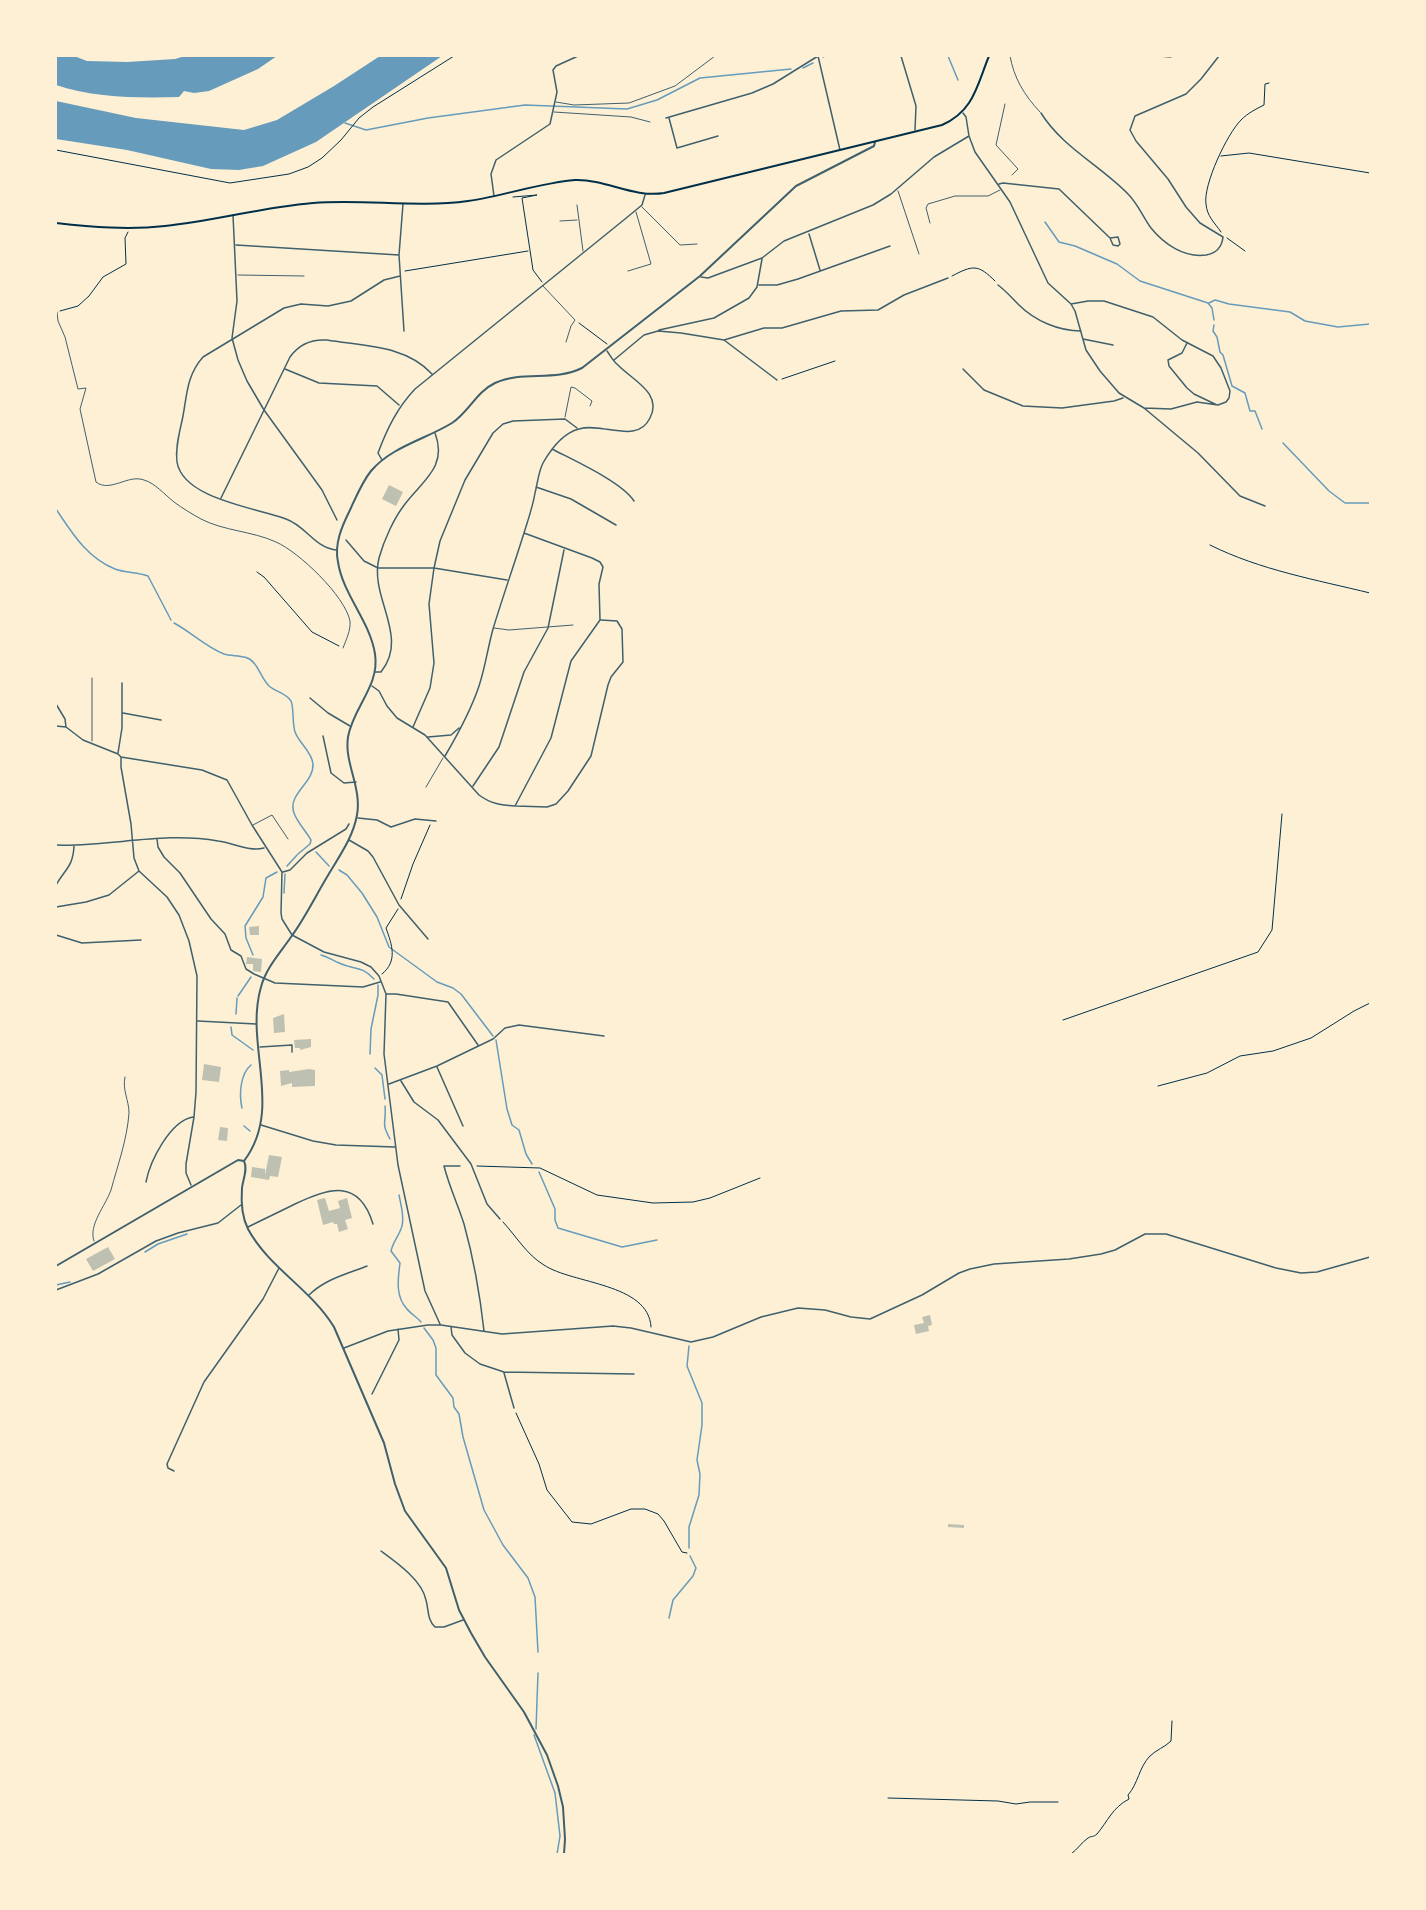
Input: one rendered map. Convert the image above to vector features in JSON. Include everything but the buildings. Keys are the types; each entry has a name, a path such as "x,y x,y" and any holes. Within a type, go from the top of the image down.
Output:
{"main road":[{"path":"56,223 129,228 180,224 310,203 451,203 581,180 605,183 645,194 680,189 942,125 963,112 974,96 989,56"}],"street":[{"path":"494,197 491,174 496,160 550,124 556,103 557,86 554,69 578,56"},
{"path":"718,136 677,148 667,117 752,93 773,84 818,56 840,150"},
{"path":"901,56 916,106 915,132"},
{"path":"1041,113 1048,124 1078,153 1128,193 1141,209 1150,227 1175,249 1189,254 1214,253 1220,248 1223,237 1200,223 1186,207 1168,179 1136,141 1130,130 1135,116 1186,94 1219,56"},
{"path":"963,112 975,152 999,184 1022,225 1048,283 1071,304 1089,357 1124,398 1144,408 1198,453 1240,496 1265,506"},
{"path":"700,276 708,278 762,258 784,241 873,205 897,189 934,157 969,136"},
{"path":"244,1161 255,1144 261,1125 263,1096 257,1024 258,998 264,979 267,970 292,935 348,840 357,818 356,782 347,744 351,726 371,686 375,672 375,654 372,642 342,578 337,550 345,520 371,471 382,460 458,419 478,395 492,384 507,378 570,373 582,368 700,276 796,186 874,146 875,142"},
{"path":"999,184 1059,189 1110,238"},
{"path":"382,460 378,453 400,406 415,389 635,211 645,194"},
{"path":"404,203 399,255 404,331"},
{"path":"233,214 237,301 232,338 243,373 264,410 322,490 337,520"},
{"path":"809,232 820,271"},
{"path":"235,245 399,255"},
{"path":"758,285 777,285 890,246"},
{"path":"614,360 644,335 714,318 749,298 758,285 762,258"},
{"path":"337,550 323,546 299,525 288,519 260,513 205,493 188,483 177,463 177,448 192,369 202,357 284,308 301,304 328,306 351,302 384,280 400,276"},
{"path":"658,331 724,340 764,328 783,328 841,311 878,310 904,295 948,278"},
{"path":"998,285 1021,307 1041,320 1056,327 1081,331"},
{"path":"1071,304 1104,301 1153,317 1187,343 1208,352 1221,368 1230,391 1226,402 1218,405 1197,402 1172,409 1144,408"},
{"path":"221,498 284,368 298,347 318,339 398,352 416,360 433,375"},
{"path":"1083,339 1113,345"},
{"path":"724,340 777,380"},
{"path":"1187,343 1182,353 1170,357 1169,366 1194,394 1218,405"},
{"path":"444,757 480,685 493,628 524,533 538,473 552,449 567,435 578,429 599,427 631,433 644,427 651,417 653,405 650,394 606,350"},
{"path":"284,368 319,383 377,386 400,406"},
{"path":"963,369 984,390 1023,406 1062,408 1124,398"},
{"path":"413,727 429,688 434,663 429,610 440,541 470,471 493,433 503,424 513,421 565,419 578,429"},
{"path":"375,672 381,672 386,666 391,658 392,647 391,629 381,596 378,568 380,557 400,511 429,478 435,466 439,449 435,432"},
{"path":"552,449 619,487 634,501"},
{"path":"536,487 571,499 616,525"},
{"path":"515,806 551,738 571,661 600,620 599,584 603,567 600,562 592,558 524,533"},
{"path":"346,540 364,561 378,568 434,568 508,580"},
{"path":"472,787 499,747 524,672 548,628 564,549"},
{"path":"371,686 379,691 396,717 428,737 487,801 497,805 547,807 555,804 568,791 591,756 608,685 611,677 623,662 622,629 616,621 600,620"},
{"path":"118,754 122,683"},
{"path":"310,698 328,713 351,726"},
{"path":"56,704 65,719 66,727"},
{"path":"122,713 161,720"},
{"path":"56,726 66,727 91,743 121,757 202,770 227,780 282,872 280,913 292,935 324,952 361,962 371,967 378,976 386,994 383,1044 390,1118 395,1135 410,1227 425,1291 441,1324"},
{"path":"428,737 451,735 460,727"},
{"path":"323,736 331,773 344,783 356,782"},
{"path":"121,757 134,858 139,871 167,897 183,926 197,976 198,1021 194,1117 186,1163 186,1173 192,1186"},
{"path":"357,818 377,820 391,827 409,820 434,821"},
{"path":"282,872 290,870 302,857 346,829 349,824"},
{"path":"56,845 174,837 209,840 247,848 265,847"},
{"path":"156,839 161,853 180,873 211,919 225,934 231,950 241,957 249,971 275,982 363,987 381,981"},
{"path":"348,840 373,856 399,905 428,939"},
{"path":"56,885 70,867 74,845"},
{"path":"56,907 109,895 139,871"},
{"path":"56,935 82,943 141,940"},
{"path":"386,994 448,1002 479,1046"},
{"path":"198,1021 257,1024"},
{"path":"388,1084 437,1066 479,1046 493,1039 505,1028 519,1025 604,1036"},
{"path":"259,1047 292,1046 292,1052"},
{"path":"437,1066 463,1126"},
{"path":"401,1080 414,1102 438,1120 472,1166 487,1204 500,1219"},
{"path":"146,1182 151,1162 157,1152 181,1121 194,1117"},
{"path":"261,1125 313,1141 336,1145 396,1146"},
{"path":"56,1266 238,1160 244,1161"},
{"path":"244,1161 246,1166 242,1204 248,1227 264,1253 326,1313 344,1348 384,1443 405,1510 446,1568 464,1620 485,1657 524,1712 547,1755 563,1807 566,1839 564,1854"},
{"path":"460,1166 444,1166 450,1189 463,1221 476,1270 484,1332"},
{"path":"248,1227 313,1195 338,1189 360,1199 370,1214 372,1224"},
{"path":"56,1290 98,1275 156,1241 218,1223 242,1204"},
{"path":"344,1348 398,1328 441,1324 484,1332 518,1334 613,1326 651,1332 685,1342 701,1341 744,1323 798,1308 825,1310 850,1317 870,1319 970,1269 994,1264 1069,1259 1101,1254 1115,1250 1138,1237 1153,1233 1166,1234 1301,1274 1317,1272 1371,1257"},
{"path":"309,1295 331,1279 367,1266"},
{"path":"174,1471 168,1468 167,1464 204,1382 262,1299 279,1268"},
{"path":"451,1326 452,1335 465,1353 480,1364 504,1372 634,1374"},
{"path":"372,1394 399,1340 398,1328"},
{"path":"504,1372 514,1408"},
{"path":"381,1551 408,1572 423,1592 429,1618 435,1627 439,1628 464,1620"}],"lane":[{"path":"556,103 574,105 629,103 675,86 715,56"},
{"path":"1010,56 1018,84 1041,113"},
{"path":"1005,104 996,145 1018,170 1012,175"},
{"path":"555,111 631,117 650,122"},
{"path":"897,189 919,254"},
{"path":"930,223 926,208 928,204 955,196 988,196 1002,190"},
{"path":"577,205 583,253"},
{"path":"640,206 680,245 697,244"},
{"path":"628,271 651,264 638,213 635,211"},
{"path":"560,221 579,219"},
{"path":"236,275 304,276"},
{"path":"543,286 575,320 566,342"},
{"path":"57,312 78,389 86,388 80,409 96,482 106,487 137,479 146,480 202,520 251,533 293,551 326,584 349,618 350,628 343,648"},
{"path":"565,419 571,387 592,401 590,405"},
{"path":"493,628 509,630 573,625"},
{"path":"91,743 93,741 92,678"},
{"path":"426,787 444,757"},
{"path":"252,825 272,815 288,838"},
{"path":"95,1243 92,1237 94,1227 108,1197 125,1145 129,1111 123,1087 125,1077"}],"path":[{"path":"56,150 220,181 240,182 289,174 308,167 331,151 373,107 454,56"},
{"path":"1154,56 1175,56"},
{"path":"1245,251 1223,237 1209,216 1205,198 1208,180 1233,130 1241,120 1264,105 1265,84 1269,83"},
{"path":"1220,156 1249,153 1371,173"},
{"path":"512,193 513,197 537,195 522,198 533,270 543,282 543,286"},
{"path":"57,312 78,306 89,296 103,277 126,264 125,238 129,228"},
{"path":"400,272 529,251"},
{"path":"948,278 963,270 976,267 984,271 998,285"},
{"path":"575,320 610,346"},
{"path":"777,380 835,361"},
{"path":"1210,545 1283,571 1371,593"},
{"path":"257,572 312,632 343,648"},
{"path":"1062,1020 1108,1006 1258,952 1272,930 1282,814"},
{"path":"378,976 386,971 394,949 386,928 396,914 413,864 434,821"},
{"path":"1158,1086 1207,1073 1240,1056 1273,1051 1311,1038 1371,1003"},
{"path":"472,1166 540,1168 597,1194 653,1203 693,1202 710,1198 760,1178"},
{"path":"500,1219 530,1253 544,1265 560,1273 616,1289 634,1300 648,1314 651,1321 651,1332"},
{"path":"514,1408 547,1490 572,1522 591,1524 632,1509 645,1509 658,1514 682,1552 687,1553"},
{"path":"1071,1854 1086,1840 1095,1836 1106,1819 1129,1799 1128,1795 1135,1787 1148,1759 1171,1741 1172,1721"},
{"path":"888,1798 998,1801 1016,1804 1058,1802"}],"water":[{"path":"56,56 74,56 87,61 127,62 175,59 185,56 277,56 258,69 209,91 194,93 184,91 179,97 148,97 101,95 56,85"},
{"path":"380,56 442,56 316,142 263,166 239,170 211,169 127,150 56,139 56,101 136,118 244,130 277,120"}],"waterway":[{"path":"948,56 958,80"},
{"path":"803,68 813,63"},
{"path":"345,123 366,130 428,118 525,105 627,109 657,100 700,78 791,69"},
{"path":"1045,222 1059,242 1075,246 1117,264 1140,281 1208,303 1212,308 1214,320"},
{"path":"1209,303 1215,300 1290,312 1305,321 1338,327 1370,324"},
{"path":"1214,325 1213,331 1217,337 1232,386 1245,393 1250,411 1255,411 1262,429"},
{"path":"1283,443 1329,491 1345,503 1370,503"},
{"path":"56,509 81,544 96,558 115,569 148,576 171,620"},
{"path":"174,623 217,651 251,660 269,686 291,701 295,732 313,764 309,777 294,800 295,816 311,840 310,844 298,854"},
{"path":"316,852 329,866"},
{"path":"287,866 297,855"},
{"path":"339,870 347,875 362,893 377,917 389,947 437,982 461,994 493,1036"},
{"path":"253,955 246,938 245,926 263,897 266,878 277,872"},
{"path":"284,893 285,874"},
{"path":"321,955 361,970 374,979"},
{"path":"238,996 251,977"},
{"path":"370,1054 371,1029 378,985"},
{"path":"236,1014 237,998"},
{"path":"231,1027 232,1035 253,1050"},
{"path":"496,1040 507,1109 512,1125 519,1130 526,1154 532,1164"},
{"path":"242,1108 241,1085 251,1065"},
{"path":"375,1068 382,1075 385,1099"},
{"path":"385,1106 385,1125 390,1139"},
{"path":"244,1126 250,1131"},
{"path":"539,1172 555,1209 558,1228 622,1247 657,1240"},
{"path":"399,1195 403,1221 391,1251 400,1263 398,1287 403,1304 421,1322"},
{"path":"145,1252 158,1244 187,1234"},
{"path":"56,1285 70,1282"},
{"path":"424,1328 436,1348 436,1375 453,1398 454,1407 459,1414 463,1437 484,1510 503,1545 528,1578 535,1597 538,1652"},
{"path":"689,1346 687,1366 702,1403 702,1425 697,1460 700,1474 699,1495 689,1527 689,1548"},
{"path":"669,1618 673,1600 693,1576 696,1568 690,1556"},
{"path":"536,1729 538,1673"},
{"path":"534,1735 555,1793 560,1836 557,1854"}]}
